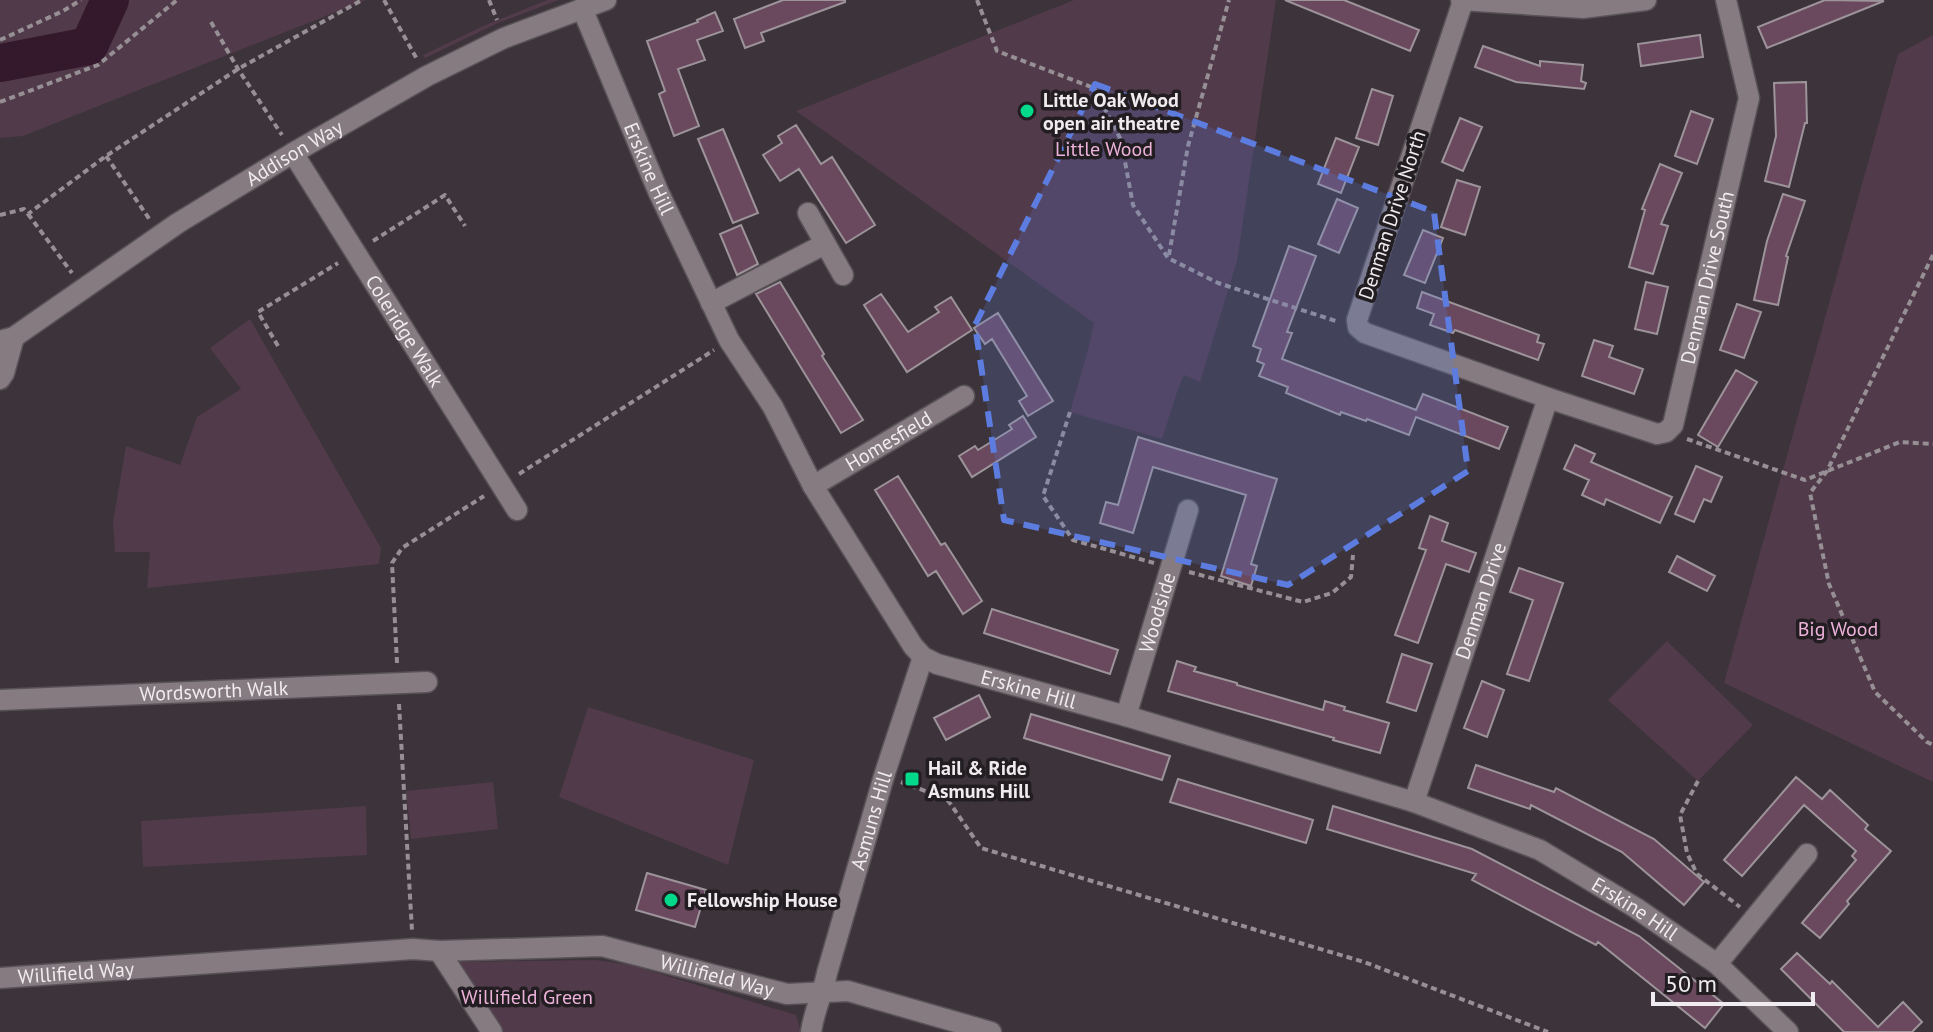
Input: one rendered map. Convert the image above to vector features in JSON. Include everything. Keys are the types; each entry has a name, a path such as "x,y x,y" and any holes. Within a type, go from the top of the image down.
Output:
{"street":[{"name":"Addison Way","path":"7,339 161,235 293,153 427,76 504,38 606,0"},
{"path":"1462,0 1583,8 1646,0"},
{"name":"Denman Drive North","path":"1462,0 1357,320 1358,327 1365,333 1548,398"},
{"name":"Denman Drive South","path":"1666,432 1673,425 1749,98 1726,0"},
{"name":"Erskine Hill","path":"582,8 658,191 729,340 773,407 813,486 913,646 923,657 937,664 1126,716 1414,802 1540,850 1636,908 1717,964 1788,1032"},
{"name":"Coleridge Walk","path":"293,153 517,510"},
{"path":"808,213 843,275"},
{"path":"711,303 825,244"},
{"path":"0,379 4,373 7,339"},
{"name":"Homesfield","path":"813,486 964,396"},
{"path":"1548,398 1657,434 1666,432"},
{"name":"Denman Drive","path":"1414,802 1548,398"},
{"name":"Woodside","path":"1126,716 1188,510"},
{"name":"Asmuns Hill","path":"811,1032 814,1011 824,992 884,776 923,657"},
{"name":"Wordsworth Walk","path":"0,700 427,682"},
{"path":"1717,964 1807,854"},
{"name":"Willifield Way","path":"0,978 413,949 439,951 602,946 787,994 848,991 991,1032"},
{"path":"439,951 492,1032"}],"path":[{"path":"0,40 81,0"},
{"path":"0,102 98,65 177,0"},
{"path":"28,214 106,156 238,69 362,0"},
{"path":"384,0 427,76"},
{"path":"489,0 497,19"},
{"path":"977,0 997,51 1094,88 1121,140 1133,205 1168,258 1218,283 1358,327"},
{"path":"1168,258 1188,146 1229,0"},
{"path":"211,22 293,153"},
{"path":"106,156 161,235"},
{"path":"0,215 24,209 83,288"},
{"path":"1933,255 1827,471 1810,493 1829,584 1875,692 1933,745"},
{"path":"413,949 392,563 402,548 729,340"},
{"path":"1666,432 1805,480 1900,442 1933,444"},
{"path":"884,776 947,799 981,848 1364,962 1548,1032"},
{"path":"1698,781 1680,815 1687,853 1697,874 1755,918"}],"highlighted area":[{"path":"1095,84 1434,212 1468,471 1288,585 1004,520 975,325"}],"green space":[{"path":"0,0 366,0 23,136 0,138"},
{"path":"547,0 559,0 498,23 425,58 423,55 483,26"},
{"name":"Little Wood","path":"1074,0 1276,0 1237,261 1200,382 1184,375 1162,439 1070,412 1094,323 796,111"},
{"name":"Big Wood","path":"1933,35 1933,782 1724,683 1898,54"},
{"path":"250,319 381,548 379,564 147,588 150,552 115,552 113,522 126,446 180,465 197,417 241,389 210,348"},
{"path":"1667,641 1753,725 1698,781 1608,700"},
{"path":"588,707 754,760 728,865 559,797"},
{"path":"493,782 498,829 411,839 406,791"},
{"path":"366,806 367,855 143,867 141,821"},
{"name":"Willifield Green","path":"596,960 631,965 796,1015 801,1032 501,1032 456,962"}],"building":[{"path":"783,0 845,2 761,33 764,41 745,48 734,19"},
{"path":"1285,0 1344,0 1419,30 1410,51"},
{"path":"1825,0 1884,1 1767,48 1758,27"},
{"path":"715,12 723,31 697,40 705,60 678,69 699,126 674,136 659,94 665,91 647,41 698,22"},
{"path":"1700,35 1703,57 1641,66 1638,44"},
{"path":"1483,46 1540,66 1540,61 1583,65 1581,81 1586,83 1584,89 1516,82 1475,67"},
{"path":"1806,82 1807,123 1789,187 1765,181 1776,136 1774,83"},
{"path":"1372,89 1393,96 1378,145 1356,138"},
{"path":"1691,111 1713,119 1697,164 1675,156"},
{"path":"1460,118 1482,127 1463,171 1442,162"},
{"path":"796,125 821,164 832,157 875,225 846,243 799,169 780,181 763,155 782,143 778,136"},
{"path":"723,129 758,213 733,223 698,139"},
{"path":"1336,138 1359,147 1341,193 1318,184"},
{"path":"1660,164 1682,173 1661,224 1668,226 1653,274 1629,267 1645,210 1642,209"},
{"path":"1457,180 1480,187 1465,235 1441,227"},
{"path":"1783,194 1805,201 1786,256 1778,305 1754,300 1767,241"},
{"path":"1337,199 1358,208 1339,253 1318,244"},
{"path":"741,225 758,264 737,275 720,234"},
{"path":"1423,230 1443,238 1425,283 1404,275"},
{"path":"1289,246 1316,256 1287,332 1292,333 1282,359 1416,410 1423,394 1508,427 1499,449 1416,417 1409,435 1367,419 1341,412 1340,415 1286,393 1288,387 1259,376 1264,364 1257,361 1261,349 1253,346"},
{"path":"780,282 863,420 841,433 756,294"},
{"path":"1646,282 1668,287 1657,334 1635,329"},
{"path":"1422,292 1539,335 1537,342 1544,344 1538,360 1455,330 1453,333 1430,325 1434,314 1417,308"},
{"path":"881,294 908,332 939,312 935,307 951,297 972,330 907,372 864,305"},
{"path":"1737,304 1761,312 1744,358 1720,350"},
{"path":"998,313 1053,401 1028,416 1019,401 1027,396 992,339 985,344 974,328"},
{"path":"1594,340 1613,346 1609,357 1643,369 1634,394 1582,376"},
{"path":"1736,370 1757,382 1718,447 1698,435"},
{"path":"1023,416 1036,437 972,477 959,456 975,446 978,450 1012,429 1009,425"},
{"path":"1138,437 1277,479 1251,564 1257,566 1251,586 1221,576 1246,495 1153,467 1133,533 1100,523 1106,502 1118,505"},
{"path":"1575,445 1595,454 1591,462 1672,497 1660,523 1606,499 1604,505 1582,495 1589,480 1564,469"},
{"path":"1696,466 1722,477 1711,502 1704,499 1694,522 1675,514"},
{"path":"898,476 941,545 945,543 982,601 963,614 936,571 928,576 875,490"},
{"path":"1430,516 1448,523 1442,541 1476,553 1469,572 1446,564 1418,643 1395,635 1426,550 1419,548"},
{"path":"1677,556 1715,576 1707,591 1669,572"},
{"path":"1519,568 1563,583 1529,681 1507,674 1533,600 1510,592"},
{"path":"992,609 1118,650 1110,674 984,633"},
{"path":"1402,654 1432,664 1416,711 1387,702"},
{"path":"1177,661 1196,667 1194,671 1237,685 1323,710 1325,701 1389,723 1380,753 1168,691"},
{"path":"1482,681 1504,690 1487,737 1464,728"},
{"path":"979,695 990,717 946,740 934,718"},
{"path":"1031,714 1170,756 1162,780 1024,738"},
{"path":"1476,765 1554,792 1556,788 1654,839 1704,882 1684,905 1622,852 1531,805 1530,809 1468,788"},
{"path":"1796,777 1822,799 1830,790 1868,825 1865,829 1891,851 1847,901 1849,904 1820,938 1802,923 1856,860 1852,856 1856,851 1804,805 1742,876 1724,860"},
{"path":"1178,779 1313,820 1306,843 1170,802"},
{"path":"1333,806 1472,849 1639,936 1724,1004 1705,1028 1598,942 1596,945 1472,880 1476,874 1327,829"},
{"name":"Fellowship House","path":"647,873 706,890 695,927 636,910"},
{"path":"1797,953 1830,984 1832,981 1878,1027 1903,1002 1922,1022 1912,1032 1844,1032 1781,969"}],"waterway":[{"path":"0,63 89,46 110,0"}],"place":[{"name":"Little Oak Wood open air theatre","path":"1027,111"},
{"name":"Hail & Ride Asmuns Hill","path":"912,779"},
{"name":"Fellowship House","path":"671,900"}]}
